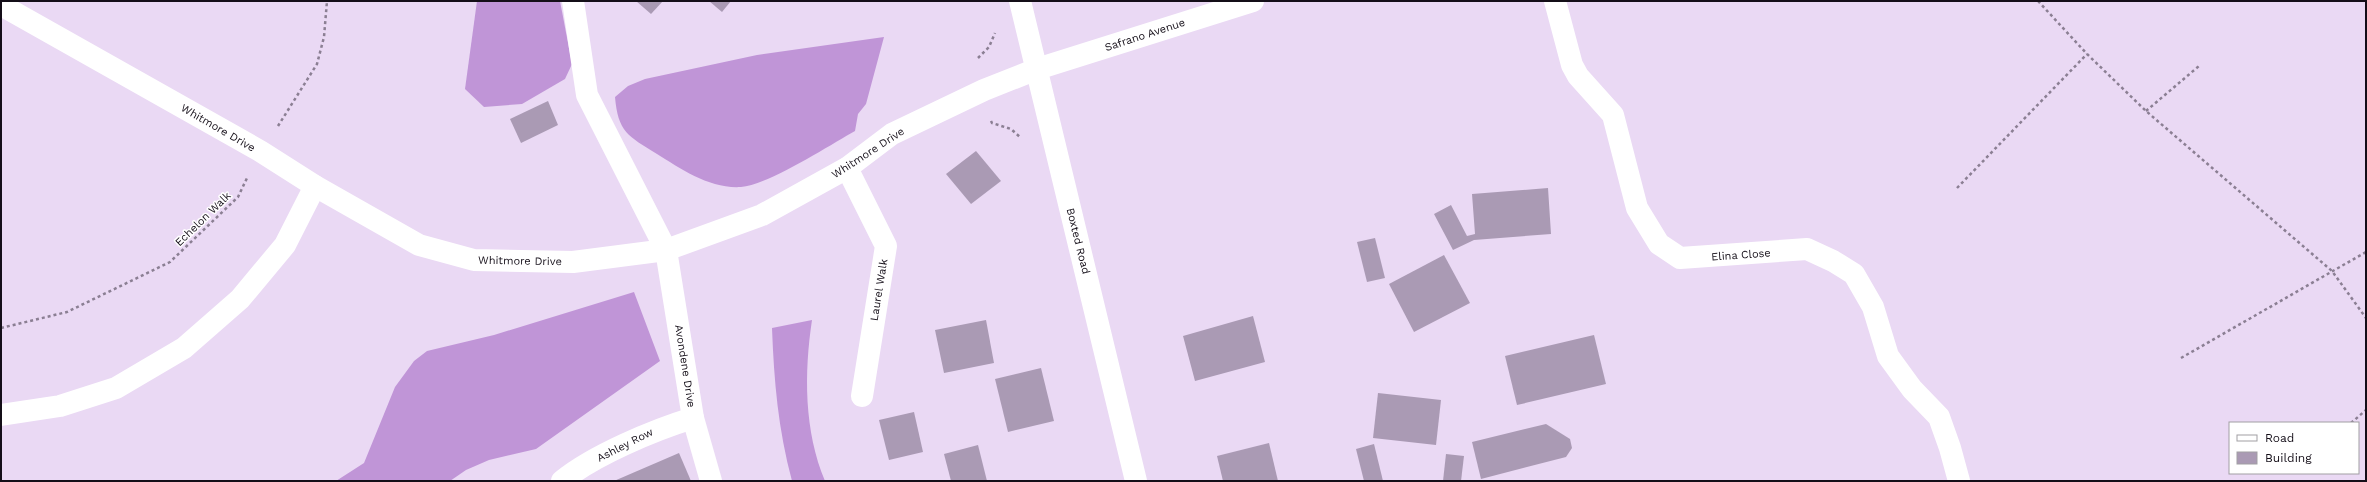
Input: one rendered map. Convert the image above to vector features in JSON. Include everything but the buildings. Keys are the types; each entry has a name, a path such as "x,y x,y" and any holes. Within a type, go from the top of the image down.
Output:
{"street":[{"name":"Avondene Drive","path":"573,1 587,95 666,250 693,418 711,481"},
{"name":"Boxted Road","path":"1020,1 1136,481"},
{"name":"Safrano Avenue","path":"1037,69 1252,1"},
{"name":"Elina Close","path":"1555,1 1572,65 1578,76 1612,116 1637,208 1658,244 1680,258 1807,249 1833,261 1854,274 1873,307 1888,356 1912,389 1939,417 1950,448 1958,481"},
{"name":"Whitmore Drive","path":"1,4 260,151 315,186 419,245 474,260 574,262 666,250 762,215 847,168 892,134 984,90 1037,69"},
{"name":"Laurel Walk","path":"847,168 886,246 862,396"},
{"path":"1,415 60,406 116,388 184,348 240,299 285,245 315,186"},
{"name":"Ashley Row","path":"562,481 607,454 658,429 693,418"}],"path":[{"name":"Echelon Walk","path":"1,328 67,312 170,262 238,197 260,151 317,64 324,37 326,1"},
{"path":"2038,1 2087,54 2146,111 2332,271 2366,318"},
{"path":"976,59 989,46 996,32"},
{"path":"1957,188 2087,54"},
{"path":"2146,111 2199,66"},
{"path":"2181,358 2366,252"},
{"path":"2352,422 2366,410"}],"shaded area":[{"path":"477,1 560,1 572,64 565,79 522,104 484,107 465,89"},
{"path":"884,37 866,104 858,114 855,131 782,172 753,185 729,187 718,185 696,177 676,166 626,132 622,126 616,109 615,97 628,86 645,79 757,55"},
{"path":"634,292 660,361 536,449 489,460 466,470 450,481 336,481 364,463 395,387 414,361 427,351 494,335"},
{"path":"812,320 808,360 808,402 813,442 825,481 792,481 780,424 774,367 772,328"}]}
